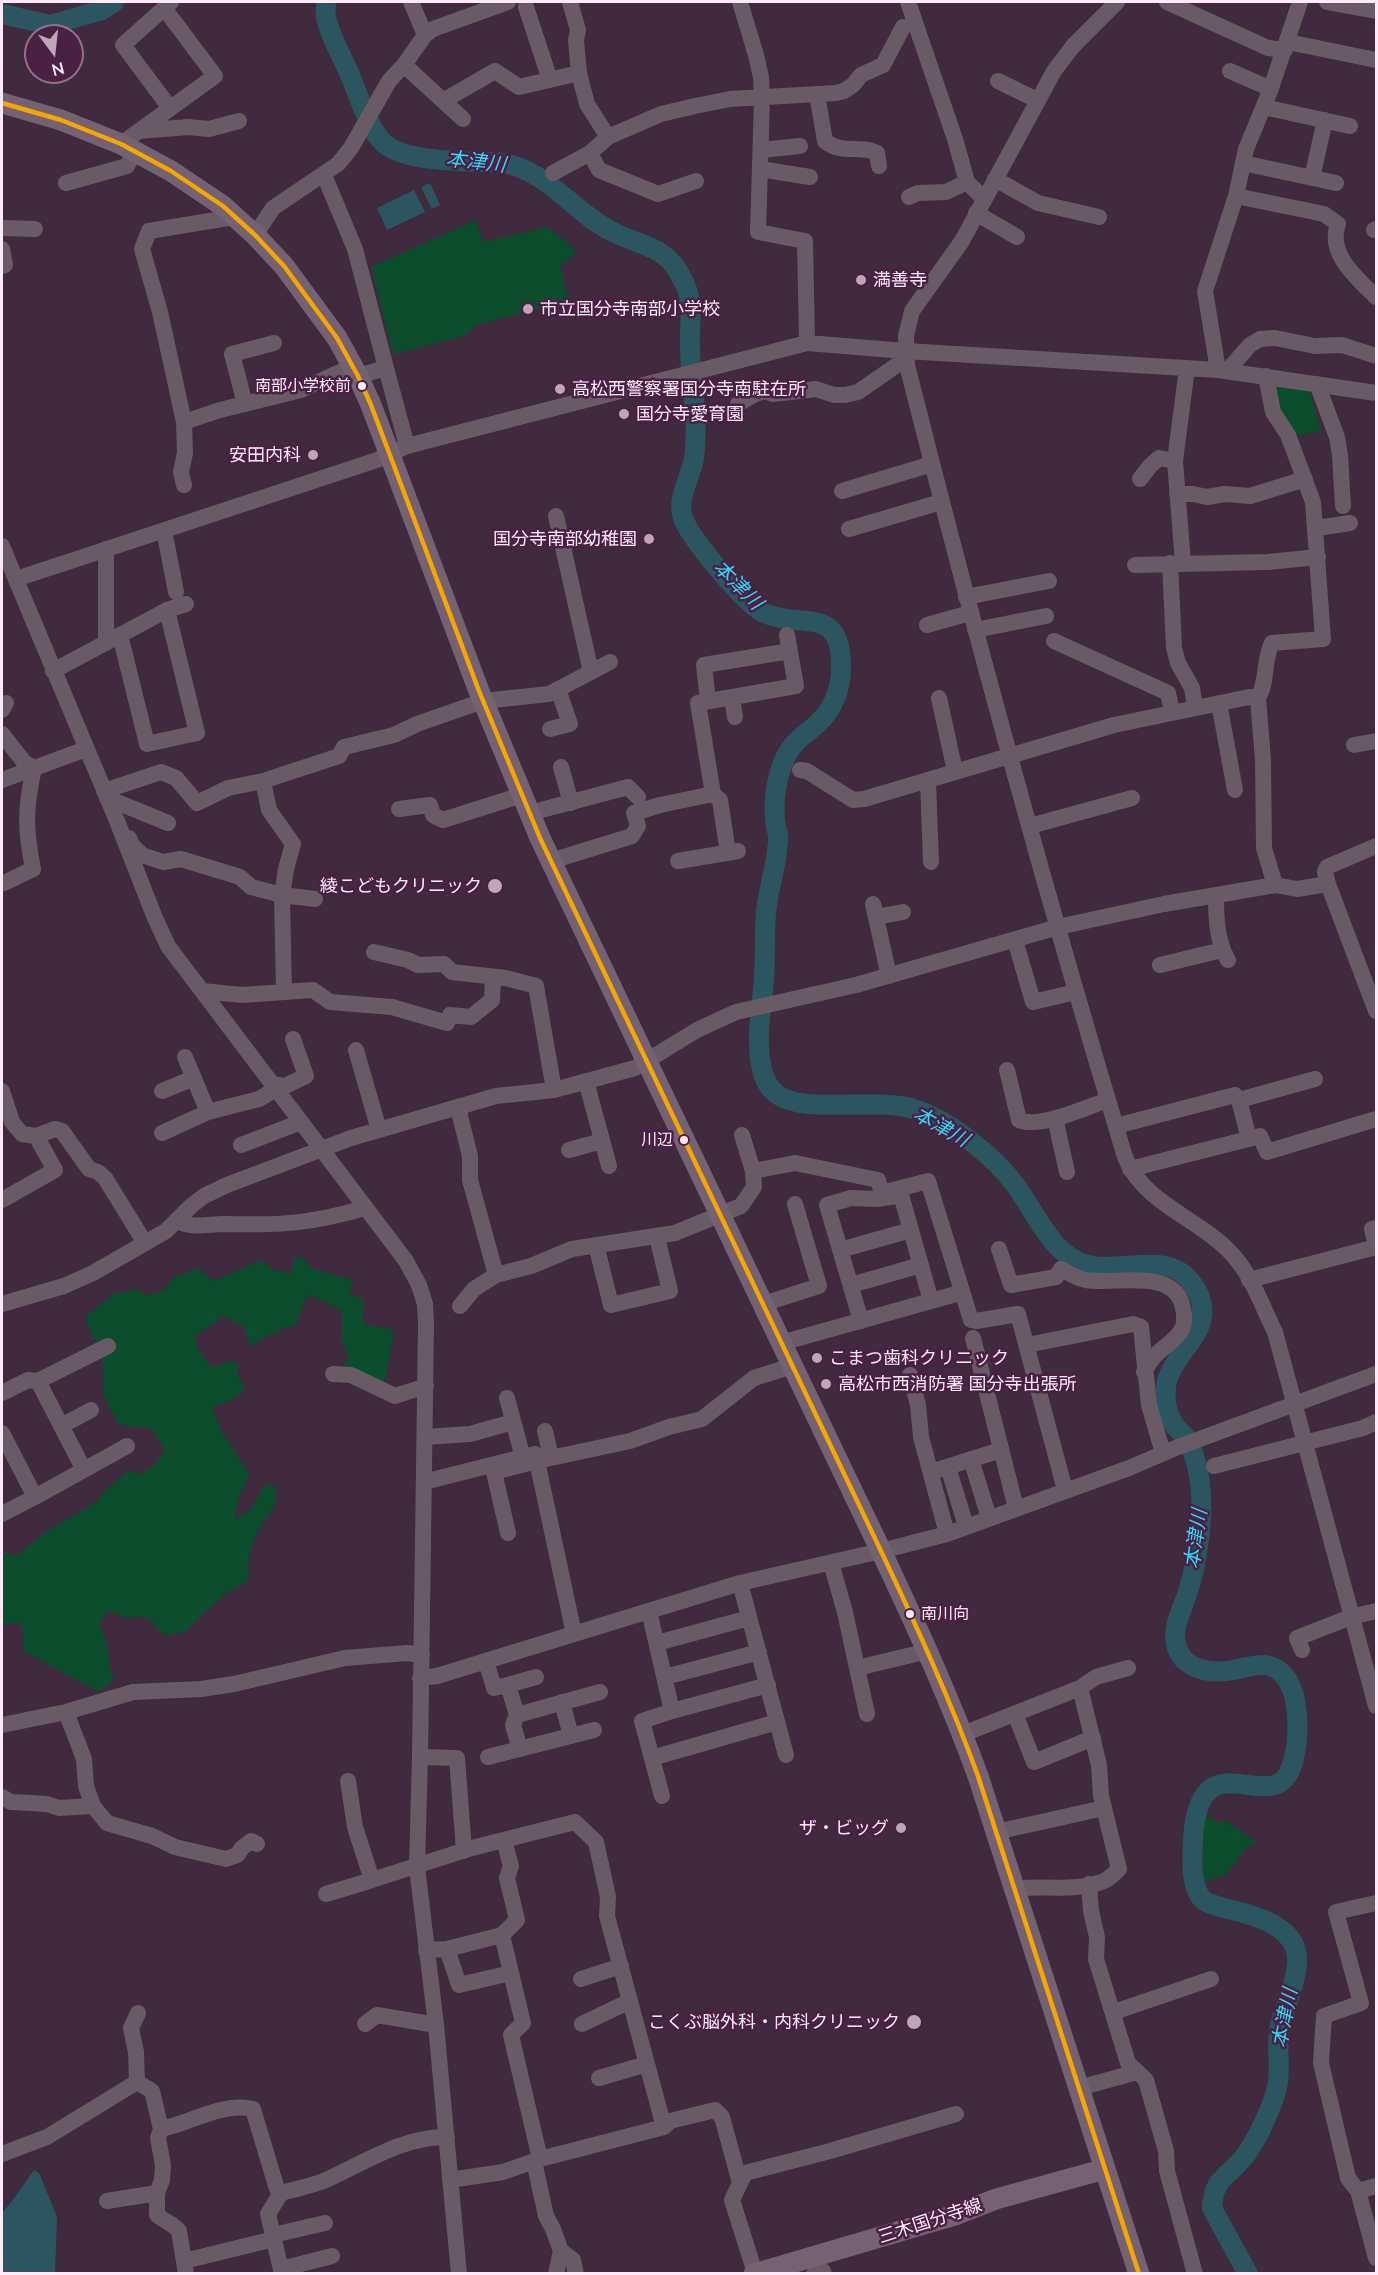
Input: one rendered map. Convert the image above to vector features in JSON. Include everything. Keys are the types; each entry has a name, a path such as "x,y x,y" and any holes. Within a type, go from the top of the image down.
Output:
{"main road":[{"path":"2,103 132,142 222,206 255,235 312,301 337,338 398,450 483,701 551,861 881,1551 928,1651 963,1734 1139,2274"},
{"name":"三木国分寺線","path":"757,2273 955,2215 996,2199 1105,2169"}],"street":[{"path":"411,2 425,35"},
{"path":"255,235 273,208 338,164 362,129 389,81 404,65 425,35 433,29 508,2"},
{"path":"570,2 578,30 576,40 579,73 587,104 608,137"},
{"path":"740,2 761,77 758,232 805,241 807,343"},
{"path":"908,2 955,139 967,182 980,206 1017,237"},
{"path":"1117,2 1073,46 1054,71 962,241 912,311 906,336 906,355 968,605 1076,992 1130,1169 1152,1195 1210,1233 1230,1252 1249,1280 1275,1332 1377,1706"},
{"path":"1167,2 1268,48 1286,46 1377,60"},
{"path":"1222,371 1205,291 1236,196 1246,149 1271,89 1300,2"},
{"path":"1327,2 1377,11"},
{"path":"66,183 127,166 132,142 170,108 215,76 167,5 123,45 170,108"},
{"path":"526,6 550,80"},
{"path":"554,173 590,153 608,137 661,114 730,99 762,99 844,91 861,75 883,65 903,27"},
{"path":"404,65 463,119"},
{"path":"443,101 495,71 519,87 579,73"},
{"path":"1230,71 1271,89"},
{"path":"998,81 1037,100"},
{"path":"817,94 825,141 834,148 870,149 878,153 879,166"},
{"path":"1264,107 1350,126"},
{"path":"1312,178 1325,120"},
{"path":"132,142 188,127 209,129 239,121"},
{"path":"761,150 800,146"},
{"path":"590,153 599,170 658,194 696,181"},
{"path":"1243,163 1336,183"},
{"path":"760,169 810,177"},
{"path":"324,175 355,249 386,368 398,450"},
{"path":"995,180 1038,202 1099,217"},
{"path":"909,197 918,193 946,192 967,182"},
{"path":"1236,196 1324,214 1338,224 1334,234 1342,262 1377,297"},
{"path":"184,485 181,472 184,453 184,422 160,312 142,249 149,231 234,217"},
{"path":"2,228 35,229"},
{"path":"2,249 5,265 2,266"},
{"path":"1222,371 1250,345 1260,339 1275,338 1315,346 1342,345 1377,356"},
{"path":"16,579 398,450 807,343 906,355 1222,371 1377,393"},
{"path":"245,404 232,354 274,344"},
{"path":"738,404 765,391 773,394 816,389 834,395 858,392 906,355"},
{"path":"184,422 301,390 355,371 386,368"},
{"path":"1187,368 1175,461 1177,494 1174,648 1178,663 1192,688 1196,707"},
{"path":"1266,376 1273,412 1288,435 1313,502 1317,528 1323,639 1272,643 1268,649 1264,689 1258,698 1263,760 1264,848 1275,885"},
{"path":"1317,384 1337,437 1343,506"},
{"path":"1140,479 1159,458 1175,461"},
{"path":"842,491 932,464"},
{"path":"1177,494 1207,497 1224,494 1250,496 1305,479"},
{"path":"849,529 941,502"},
{"path":"556,516 591,672"},
{"path":"1317,528 1350,523"},
{"path":"54,671 167,610 181,598 164,530"},
{"path":"2,546 117,821 154,918 168,946 406,1261 419,1286 424,1304 426,1386 417,1867 447,2137 459,2274"},
{"path":"106,549 113,639 147,744 197,734 167,610"},
{"path":"1135,565 1268,562 1318,557"},
{"path":"927,625 968,605 1049,581"},
{"path":"975,630 1046,616"},
{"path":"1054,641 1168,693 1172,712"},
{"path":"678,861 734,852 720,800 713,794 698,703 796,686 789,643 704,664 708,701"},
{"path":"105,794 161,772 176,778 197,802 228,788 263,781 339,756 344,747 394,735 417,724 483,701 549,694 610,662"},
{"path":"550,729 570,724 558,689"},
{"path":"732,697 735,717"},
{"path":"800,770 807,771 853,800 928,781 1010,754 1113,725 1248,697 1258,698"},
{"path":"939,698 956,771"},
{"path":"1219,703 1235,790"},
{"path":"2,734 24,762 34,768"},
{"path":"1354,745 1377,741"},
{"path":"2,780 86,749"},
{"path":"4,883 33,869 26,834 27,802 34,768"},
{"path":"561,768 571,803"},
{"path":"263,781 269,810 293,844 282,895 284,992"},
{"path":"928,781 931,862"},
{"path":"399,809 430,805 433,815 443,820 526,804 571,803 628,788 638,796"},
{"path":"105,794 168,823"},
{"path":"551,861 632,836 638,826 634,813 713,794"},
{"path":"1030,825 1132,798"},
{"path":"117,821 123,823 132,845 142,855 163,862 181,859 240,877 251,887 315,900"},
{"path":"1377,846 1327,867 1325,872 1377,1011"},
{"path":"2,1304 64,1286 93,1273 166,1232 191,1206 212,1192 322,1149 460,1106 496,1096 554,1090 635,1068 697,1030 747,1009 889,976 1058,927 1164,904 1275,885 1297,889 1328,884"},
{"path":"1161,965 1225,955 1216,896"},
{"path":"889,976 875,911 903,912"},
{"path":"1015,940 1033,1002 1076,992"},
{"path":"374,952 408,960 438,971 446,977 448,984"},
{"path":"418,965 444,964 452,972 493,977 536,986 554,1090"},
{"path":"202,991 242,995 313,990 330,1002 392,1007 447,1023 450,1015 471,1017 492,1000 493,977"},
{"path":"162,1133 208,1112 259,1099 274,1087 285,1086 306,1077 293,1039"},
{"path":"356,1050 379,1130"},
{"path":"185,1057 208,1112"},
{"path":"1007,1070 1019,1119 1027,1123 1055,1118 1108,1100"},
{"path":"162,1091 194,1078"},
{"path":"1239,1100 1315,1079"},
{"path":"586,1081 609,1166"},
{"path":"2,1091 12,1122 21,1134 36,1136 55,1129 62,1131 89,1169 105,1178 146,1243"},
{"path":"1116,1126 1235,1095 1239,1100 1249,1139"},
{"path":"460,1106 460,1116 470,1156 471,1180 496,1275"},
{"path":"1055,1118 1067,1172"},
{"path":"1130,1169 1260,1136 1267,1152 1377,1119"},
{"path":"241,1144 301,1122"},
{"path":"460,1306 474,1289 496,1275 531,1266 572,1249 675,1233 741,1206 754,1187 753,1171 742,1135"},
{"path":"2,1200 55,1170 36,1136"},
{"path":"569,1150 602,1141"},
{"path":"753,1171 795,1163 878,1180 882,1193 928,1181 971,1320 1018,1314 1065,1490"},
{"path":"861,1321 827,1205 851,1198 878,1199 901,1195 932,1301"},
{"path":"763,1304 819,1286 795,1204"},
{"path":"178,1221 199,1226 220,1224 268,1226 313,1221 365,1207"},
{"path":"1249,1280 1377,1247 1372,1229 1377,1228"},
{"path":"840,1250 911,1230"},
{"path":"597,1245 611,1305 670,1291 657,1237"},
{"path":"999,1249 1011,1284 1056,1277 1061,1269 1084,1280 1106,1282 1152,1280 1180,1297 1184,1310 1184,1325 1177,1336 1155,1355 1144,1372"},
{"path":"851,1285 921,1265"},
{"path":"781,1343 957,1294"},
{"path":"1027,1345 1133,1323 1141,1327 1149,1405 1171,1450"},
{"path":"973,1338 1016,1508"},
{"path":"2,1393 28,1380 38,1381 108,1346"},
{"path":"424,1482 630,1441 669,1427 702,1419 754,1378 792,1366"},
{"path":"333,1374 351,1375 395,1396 426,1386"},
{"path":"420,1678 437,1676 740,1583 881,1551 947,1533 1129,1468 1171,1450 1377,1374"},
{"path":"910,1375 918,1405 921,1437 947,1533"},
{"path":"38,1381 84,1470"},
{"path":"507,1398 513,1422 537,1459 574,1634"},
{"path":"61,1426 92,1410"},
{"path":"425,1437 470,1434 513,1422"},
{"path":"1214,1466 1363,1428 1377,1422"},
{"path":"537,1459 545,1431"},
{"path":"2,1433 35,1497"},
{"path":"2,1514 127,1446"},
{"path":"931,1472 1001,1450"},
{"path":"508,1533 494,1472 537,1459"},
{"path":"971,1459 989,1518"},
{"path":"948,1467 966,1526"},
{"path":"831,1563 845,1612 867,1714"},
{"path":"740,1583 786,1755"},
{"path":"649,1611 672,1711"},
{"path":"1302,1650 1297,1638 1351,1617 1377,1611"},
{"path":"657,1643 750,1618"},
{"path":"857,1668 928,1651"},
{"path":"665,1677 759,1652"},
{"path":"2,1725 66,1712 133,1692 201,1689 234,1684 345,1658 407,1653 422,1655"},
{"path":"486,1661 494,1688 536,1677"},
{"path":"963,1734 1080,1688 1095,1677 1128,1668"},
{"path":"508,1685 517,1715 513,1725 520,1749"},
{"path":"662,1796 642,1721 768,1685"},
{"path":"1015,1889 1049,1889 1105,1881 1119,1869 1101,1796 1099,1765 1080,1688"},
{"path":"517,1715 600,1692"},
{"path":"562,1702 571,1736"},
{"path":"66,1712 84,1760 86,1786 93,1806 107,1823 152,1836 176,1847 226,1859 237,1856 242,1848 251,1841 257,1844"},
{"path":"1015,1714 1034,1762 1093,1738"},
{"path":"652,1758 777,1722"},
{"path":"488,1757 594,1730"},
{"path":"420,1757 457,1758 464,1851"},
{"path":"348,1781 355,1827 372,1880"},
{"path":"2,1797 11,1802 47,1804 59,1808 93,1806"},
{"path":"996,1832 1104,1808"},
{"path":"326,1894 464,1851 575,1822 596,1842 608,1897 607,1916 664,2127"},
{"path":"426,1950 447,1949 502,1935 517,1920 507,1878 512,1866 504,1840"},
{"path":"1089,1884 1091,1911 1097,1937 1096,1959 1128,2063 1146,2080 1166,2151 1167,2171 1195,2274"},
{"path":"1377,1903 1336,1912 1360,2003 1324,2016 1321,2063 1348,2178 1358,2191 1377,2258"},
{"path":"502,1935 523,2023 511,2035 546,2216 561,2251 556,2274"},
{"path":"447,1949 459,1985 511,1973"},
{"path":"581,1979 621,1966"},
{"path":"1114,2012 1211,1979"},
{"path":"582,2024 630,2001"},
{"path":"137,2082 136,2052 130,2028 138,2013"},
{"path":"365,2024 377,2015 435,2025"},
{"path":"599,2078 647,2064"},
{"path":"1079,2088 1137,2072"},
{"path":"137,2082 152,2091 161,2129 158,2138 162,2180 157,2193 157,2215 179,2231 185,2267 274,2237 325,2223"},
{"path":"2,2154 47,2137 137,2082"},
{"path":"161,2129 173,2127 189,2119 241,2106 253,2109 277,2188 281,2193"},
{"path":"450,2180 503,2172 537,2160 664,2127 670,2121 715,2109 722,2116 740,2183"},
{"path":"757,2273 732,2200 745,2173 956,2114"},
{"path":"332,2256 280,2272 268,2214 281,2193 323,2181 380,2154 430,2137 447,2137"},
{"path":"1358,2191 1377,2186"},
{"path":"107,2201 157,2193"},
{"path":"561,2251 573,2260 576,2274"},
{"path":"814,2274 823,2271 824,2274"}],"green space":[{"path":"476,220 483,242 548,227 577,251 560,267 569,300 476,325 466,335 393,355 371,267"},
{"path":"1271,383 1309,389 1321,432 1292,436 1275,411"},
{"path":"295,1256 303,1258 312,1269 353,1280 349,1294 364,1300 362,1318 367,1325 394,1330 385,1382 342,1368 348,1357 342,1340 342,1311 308,1294 295,1325 278,1330 250,1347 244,1327 224,1316 194,1337 201,1355 212,1367 229,1361 239,1365 238,1376 245,1388 236,1398 212,1408 223,1434 250,1475 239,1497 234,1520 251,1509 265,1484 276,1487 274,1507 251,1548 248,1581 226,1593 183,1633 164,1635 147,1617 125,1618 108,1610 99,1625 107,1645 114,1680 99,1692 23,1651 23,1632 19,1622 2,1625 2,1553 17,1555 50,1529 95,1503 128,1471 142,1474 156,1463 165,1449 150,1428 119,1425 103,1396 103,1363 85,1317 114,1294 135,1289 148,1296 166,1289 173,1277 199,1269 213,1281 260,1261 276,1271 291,1273"},
{"path":"1214,1817 1215,1823 1226,1821 1258,1843 1248,1846 1226,1875 1204,1882 1199,1846 1203,1818"}],"water":[{"path":"430,183 440,205 432,209 421,187"},
{"path":"414,190 425,212 387,230 377,208"},
{"path":"34,2170 39,2173 57,2217 55,2273 2,2273 2,2213"}],"waterway":[{"name":"本津川","path":"2,14 50,25 102,10 114,2"},
{"name":"本津川","path":"326,2 326,17 333,39 370,123 386,145 417,157 501,163 517,167 547,183 601,225 657,251 672,263 686,286 691,307 690,348 695,444 694,458 681,503 683,518 707,554 755,607 778,618 817,623 827,627 835,634 841,668 840,684 835,699 823,718 788,752 776,788 775,819 778,840 766,912 759,1039 762,1069 770,1087 775,1093 791,1101 807,1104 902,1106 930,1116 958,1132 984,1152 1007,1175 1046,1232 1064,1253 1088,1265 1101,1267 1143,1265 1170,1267 1182,1273 1192,1283 1200,1298 1202,1312 1200,1324 1172,1369 1167,1381 1166,1393 1166,1404 1172,1421 1186,1438 1193,1454 1201,1495 1201,1523 1197,1552 1192,1579 1176,1624 1177,1647 1187,1662 1203,1670 1223,1671 1260,1665 1276,1669 1286,1677 1292,1689 1297,1717 1294,1758 1286,1778 1273,1785 1224,1784 1210,1790 1199,1807 1193,1839 1194,1879 1203,1900 1213,1905 1255,1916 1277,1926 1292,1942 1296,1952 1297,1964 1294,1980 1280,2025 1278,2079 1270,2110 1250,2149 1218,2184 1213,2198 1212,2208 1248,2274"}],"transit line":[{"path":"2,103 61,120 121,144 171,171 223,206 284,266 337,338 358,376 479,691 540,838 881,1551 956,1719 978,1776 1139,2274"}],"place":[{"name":"満善寺","path":"861,280"},
{"name":"市立国分寺南部小学校","path":"528,309"},
{"name":"南部小学校前","path":"362,386"},
{"name":"高松西警察署国分寺南駐在所","path":"560,389"},
{"name":"国分寺愛育園","path":"624,414"},
{"name":"安田内科","path":"313,455"},
{"name":"国分寺南部幼稚園","path":"649,539"},
{"name":"綾こどもクリニック","path":"495,886"},
{"name":"川辺","path":"684,1140"},
{"name":"こまつ歯科クリニック","path":"817,1358"},
{"name":"高松市西消防署 国分寺出張所","path":"826,1384"},
{"name":"南川向","path":"910,1614"},
{"name":"ザ・ビッグ","path":"901,1828"},
{"name":"こくぶ脳外科・内科クリニック","path":"914,2022"}]}
